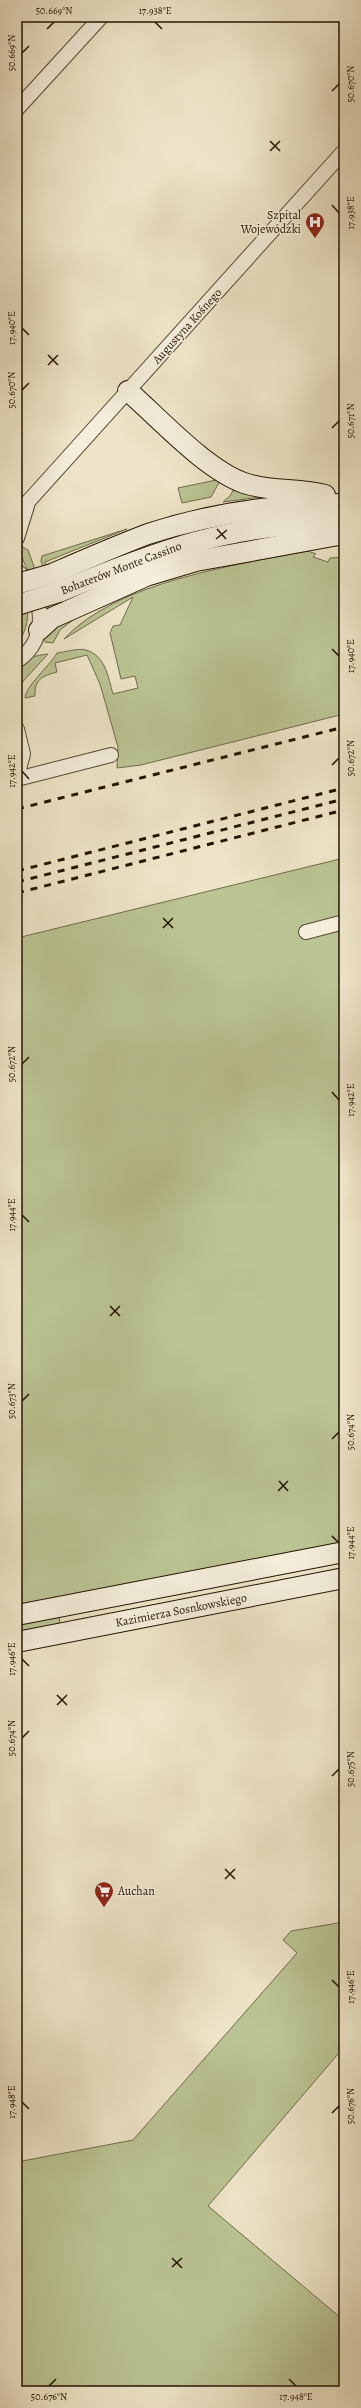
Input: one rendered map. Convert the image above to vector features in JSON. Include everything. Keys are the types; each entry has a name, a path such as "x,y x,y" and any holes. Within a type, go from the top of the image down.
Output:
{"main road":[{"path":"128,391 209,462 230,476 245,483 266,488 317,493 344,503"},
{"name":"Bohaterów Monte Cassino","path":"17,604 149,534 218,516 268,507 344,503"},
{"name":"Bohaterów Monte Cassino","path":"17,584 55,583 205,538 293,525 344,524"},
{"path":"39,630 52,618 146,576 196,561 344,534"},
{"path":"17,1615 344,1552"},
{"name":"Kazimierza Sosnkowskiego","path":"17,1642 344,1578"}],"street":[{"path":"17,109 101,17"},
{"name":"Augustyna Kośnego","path":"17,514 344,151"},
{"name":"Augustyna Kośnego","path":"17,538 29,500"},
{"path":"17,571 27,579 36,594 41,612 39,630 28,651 17,661"},
{"path":"17,729 23,754 17,778 111,755"},
{"path":"306,932 344,922"}],"green space":[{"path":"221,479 211,497 182,503 178,488"},
{"path":"236,485 275,495 223,502 230,496"},
{"path":"127,529 45,562 60,602 57,604 41,561 42,556"},
{"path":"21,546 28,550 48,605 49,615 46,616 43,596 24,563"},
{"path":"308,551 316,554 313,557 328,562 330,558 344,557 344,714 141,765 117,768 118,747 100,684 87,655 55,663 57,672 40,679 36,686 35,696 25,698 29,688 57,653 75,650 86,650 98,657 108,674 113,694 138,688 135,676 121,679 110,633 113,626 120,625 133,597 64,639 86,619 114,603 145,590 178,579 212,570"},
{"path":"17,587 25,601 28,615 25,630 17,644"},
{"path":"90,607 60,630 53,643 45,642 42,637 45,631"},
{"path":"48,654 17,688 16,673 19,665 31,658"},
{"path":"344,858 344,1552 17,1615 17,938"},
{"path":"59,1616 60,1625 17,1633 17,1623"},
{"path":"344,1922 344,2047 208,2206 341,2318 344,2323 344,2391 17,2391 17,2162 133,2140 297,1953 283,1940 291,1931"}],"railway":[{"path":"17,809 344,727"},
{"path":"17,871 344,788"},
{"path":"17,882 344,799"},
{"path":"17,893 344,810"}],"place":[{"name":"Szpital Wojewódzki","path":"315,239"},
{"name":"Auchan","path":"104,1908"}]}
